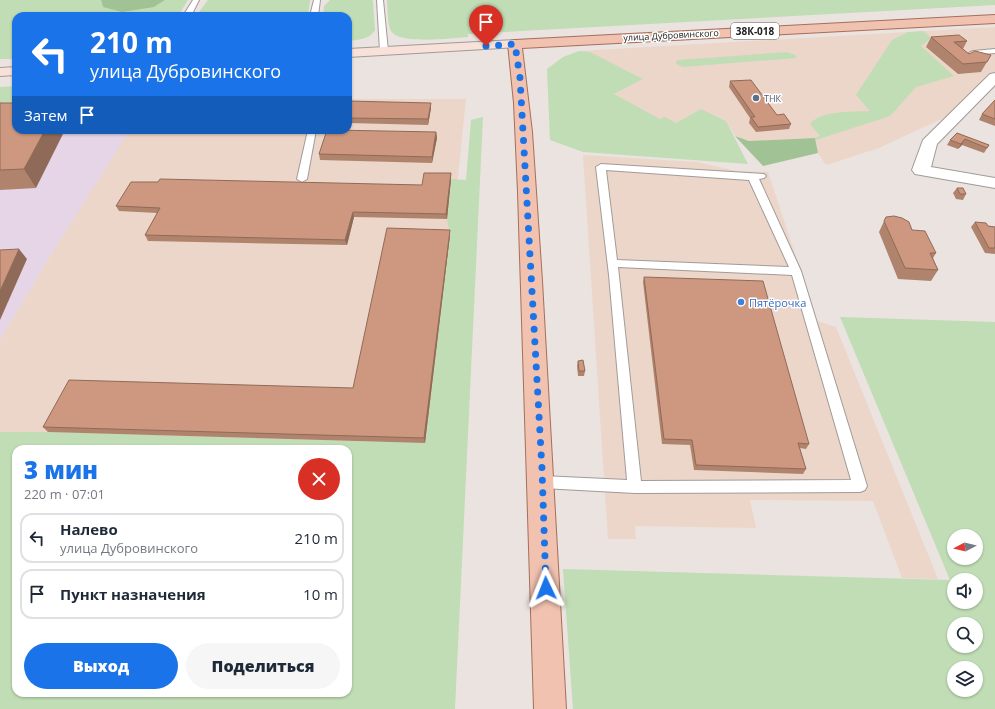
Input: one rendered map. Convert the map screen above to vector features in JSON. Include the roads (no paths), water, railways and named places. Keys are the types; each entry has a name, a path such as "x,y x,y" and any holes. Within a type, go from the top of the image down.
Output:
{"main road":[{"name":"улица Дубровинского","path":"352,53 995,19"},
{"path":"515,44 520,78 542,482 550,709"},
{"path":"0,72 12,71"}],"street":[{"path":"995,77 929,144 921,170 995,182"}],"lane":[{"path":"189,12 196,0"},
{"path":"380,0 384,52"},
{"path":"315,12 316,1"},
{"path":"972,53 995,51"},
{"path":"302,179 311,134"},
{"path":"542,482 635,487 860,486 796,271 757,176 601,167 635,487"},
{"path":"612,263 796,271"}],"place":[{"name":"ТНК","path":"756,98"},
{"name":"Пятёрочка","path":"741,302"}]}
